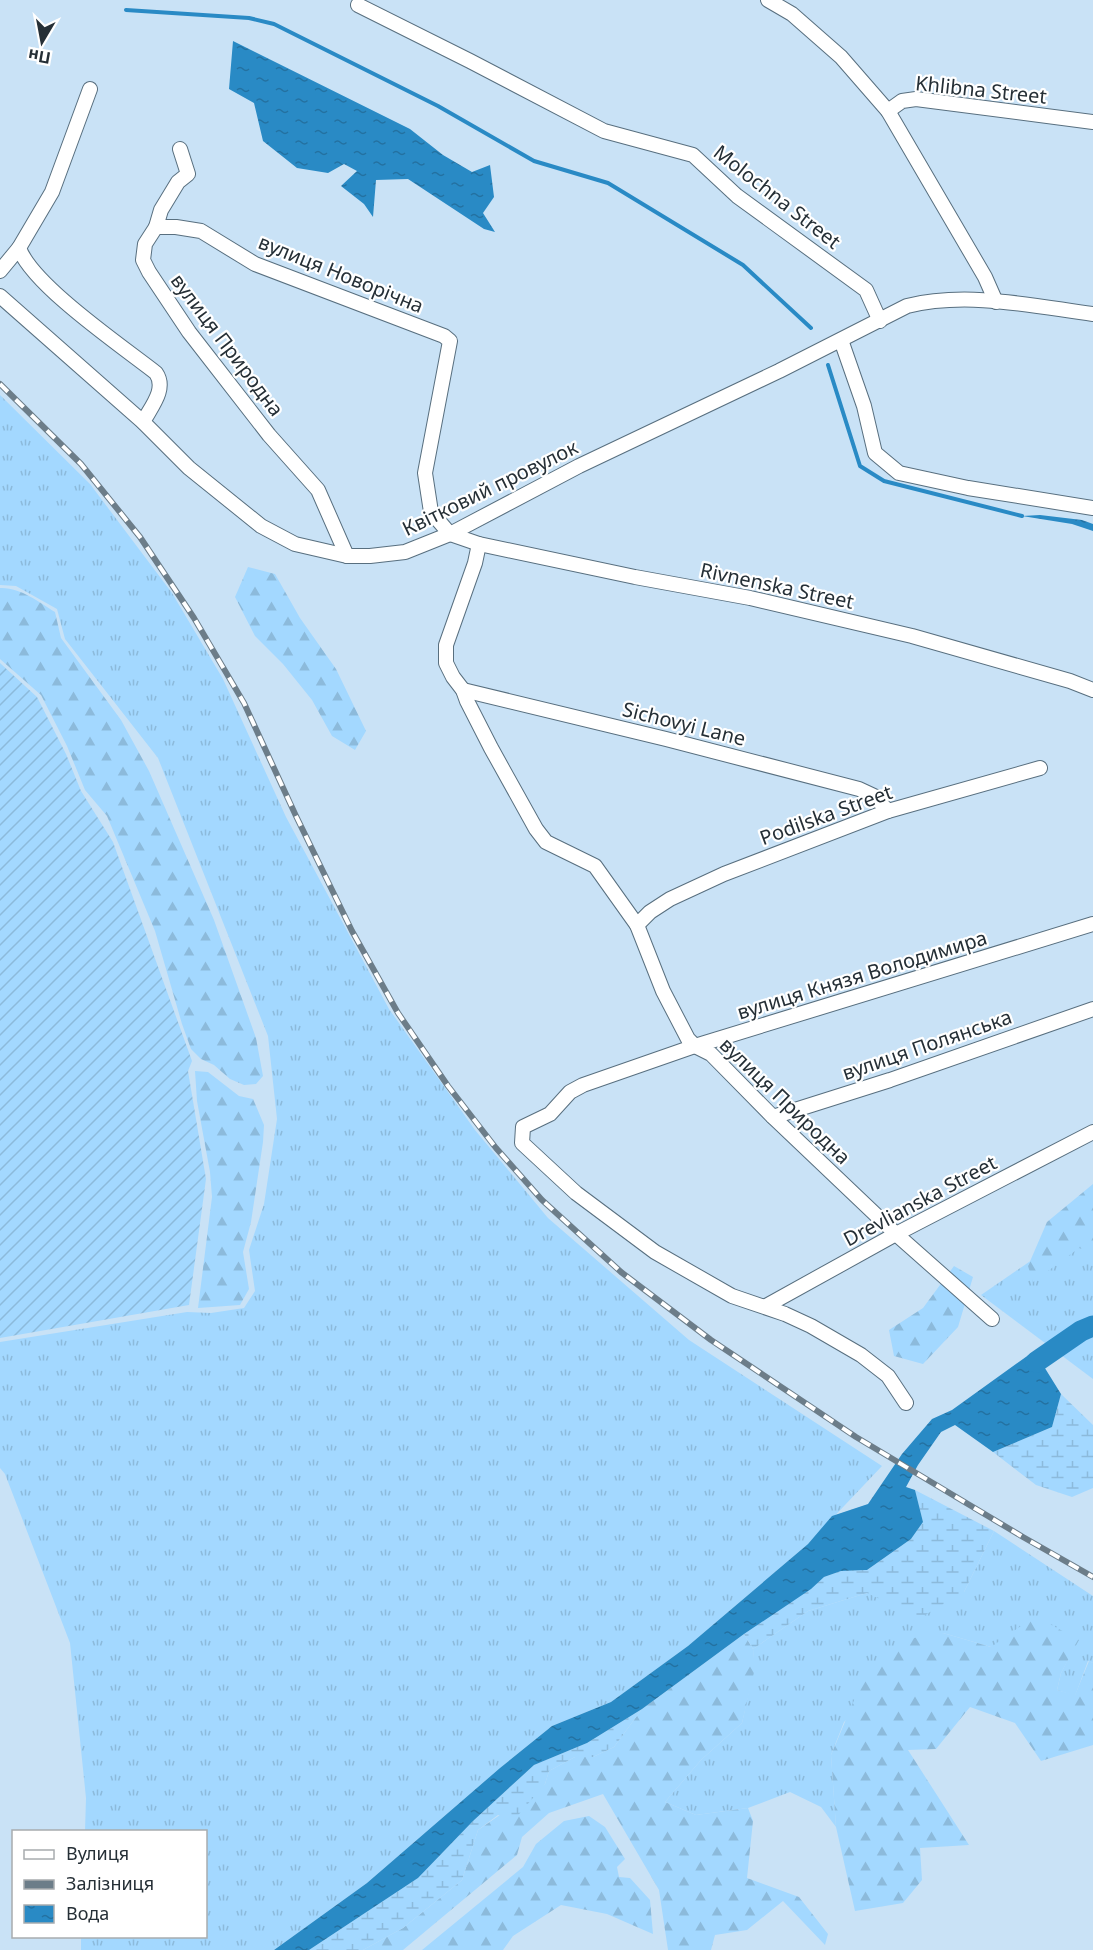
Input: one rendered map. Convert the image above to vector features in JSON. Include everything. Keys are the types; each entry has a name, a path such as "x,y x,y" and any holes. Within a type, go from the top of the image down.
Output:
{"street":[{"path":"768,0 792,14 841,57 888,111 985,277 996,302"},
{"name":"Molochna Street","path":"358,5 604,131 693,155 737,196 866,290 880,321"},
{"path":"0,271 19,248 52,192 90,89"},
{"name":"Khlibna Street","path":"888,111 902,101 915,99 1093,122"},
{"name":"вулиця Природна","path":"180,149 188,174 178,182 161,210 156,227 145,244 143,260 189,332 269,435 318,490 347,556"},
{"name":"вулиця Новорічна","path":"156,227 201,231 255,264 444,336 450,341 425,473 431,512 450,534"},
{"path":"19,248 31,270 59,296 156,373 161,380 160,389 143,422"},
{"name":"Квітковий провулок","path":"0,296 143,422 189,468 261,526 295,544 347,556 405,552 450,534 579,466 880,321"},
{"path":"880,321 907,306 925,301 943,300 996,302 1093,314"},
{"path":"841,340 864,406 875,453 899,473 968,488 1093,508"},
{"name":"Rivnenska Street","path":"450,534 479,544 635,578 750,598 889,631 1059,678 1093,690"},
{"name":"вулиця Природна","path":"479,544 476,564 446,645 446,663 453,678 463,690 491,748 536,830 546,843 595,866 636,925 681,1029 695,1046 711,1054 896,1234 992,1319"},
{"name":"Sichovyi Lane","path":"463,690 860,789 874,796 888,811"},
{"name":"Podilska Street","path":"636,925 650,912 670,899 724,874 888,811 1040,768"},
{"name":"вулиця Князя Володимира","path":"766,1306 732,1296 655,1252 559,1178 522,1143 523,1127 550,1114 570,1092 583,1085 695,1046 1093,924"},
{"name":"вулиця Полянська","path":"774,1117 890,1080 1093,1009"},
{"name":"Drevlianska Street","path":"766,1306 896,1234 1093,1132"},
{"path":"766,1306 811,1326 861,1355 888,1376 906,1403"}],"green space":[{"path":"0,395 90,484 172,593 223,679 286,817 389,1009 475,1130 548,1218 689,1340 882,1466 808,1544 688,1646 611,1702 552,1726 367,1883 274,1950 81,1950 81,1938 207,1938 207,1830 85,1830 86,1798 70,1643 5,1474 0,1468 0,1342 187,1312 211,1313 244,1308 255,1291 249,1250 264,1204 277,1119 268,1036 158,758 65,639 57,609 16,586 0,585"},
{"path":"248,567 275,574 300,618 336,669 366,731 355,750 332,736 312,700 283,664 255,636 235,597"},
{"path":"0,588 22,593 55,612 61,638 121,720 149,771 214,920 256,1038 263,1076 256,1084 244,1085 230,1079 214,1065 201,1059 191,1049 155,931 107,816 85,790 67,746 41,695 0,659"},
{"path":"0,663 37,697 66,754 81,791 113,842 192,1061 188,1071 206,1179 189,1305 0,1338"},
{"path":"195,1071 208,1072 239,1096 253,1099 264,1125 251,1222 243,1252 249,1289 240,1305 198,1308 212,1197 210,1172 197,1101"},
{"path":"1093,1184 1093,1253 1079,1248 1033,1282 1028,1266 1047,1222"},
{"path":"1093,1232 1093,1379 981,1295 1042,1253"},
{"path":"954,1266 973,1277 958,1327 923,1364 894,1356 889,1330 923,1308"},
{"path":"1061,1394 1093,1425 1093,1488 1072,1497 1036,1485 993,1452 1052,1427"},
{"path":"915,1490 994,1531 964,1592 920,1618 867,1593 808,1611 753,1649 744,1634 824,1577 841,1571 867,1570 911,1539 923,1522"},
{"path":"994,1531 1093,1596 1093,1663 1088,1661 1075,1696 1057,1690 1061,1673 1078,1640 991,1647 943,1633 844,1722 831,1755 836,1827 821,1807 790,1792 748,1808 696,1815 665,1802 701,1760 742,1723 754,1668 753,1649 808,1611 867,1593 964,1592"},
{"path":"1035,1616 1079,1640 1061,1673 1057,1690 1075,1695 1089,1661 1093,1663 1093,1745 1041,1761 1015,1723 970,1707 936,1749 908,1750 969,1845 920,1848 922,1880 903,1903 855,1911 836,1827 831,1755 863,1679 902,1640 943,1633 991,1647"},
{"path":"744,1634 753,1649 755,1668 742,1723 701,1760 665,1802 696,1815 748,1808 753,1821 747,1878 799,1897 828,1934 825,1945 783,1901 747,1930 715,1935 711,1950 668,1950 659,1890 603,1794 549,1813 522,1837 517,1855 403,1950 363,1950 403,1928 462,1880 478,1830 545,1784 549,1771 575,1757 593,1757 614,1747 642,1709"},
{"path":"642,1709 614,1747 593,1757 575,1757 549,1771 545,1784 514,1820 498,1815 478,1830 462,1880 403,1928 363,1950 309,1950 418,1878 473,1821 534,1765 587,1743"},
{"path":"589,1816 605,1827 625,1859 617,1867 619,1877 630,1878 650,1900 653,1934 607,1914 561,1905 513,1936 503,1950 422,1950 523,1867 536,1844 564,1821"}],"water":[{"path":"233,41 410,129 443,155 472,172 490,165 494,197 483,213 495,232 484,229 408,179 376,180 373,217 364,204 341,186 357,171 344,164 328,173 297,168 263,141 254,103 229,89"},
{"path":"1040,515 1082,520 1093,524 1093,531 1072,524 1022,516"},
{"path":"1054,1343 1061,1347 1043,1365 1061,1394 1052,1427 993,1452 955,1425 941,1432 906,1487 915,1490 923,1522 911,1539 867,1570 841,1571 824,1577 811,1589 744,1634 642,1709 587,1743 534,1765 473,1821 418,1878 309,1950 274,1950 367,1883 552,1726 611,1702 688,1646 808,1544 832,1516 868,1504 902,1454 932,1419 952,1410 1030,1354"}],"waterway":[{"path":"126,10 249,18 274,24 438,106 534,161 608,183 743,265 811,328"},
{"path":"828,365 860,466 884,481 1022,516"},
{"path":"1036,1362 1081,1331 1093,1326"}],"railway":[{"path":"0,384 81,464 140,537 194,618 244,703 352,931 398,1013 448,1086 496,1148 542,1200 621,1272 711,1340 856,1437 1093,1577"}]}
